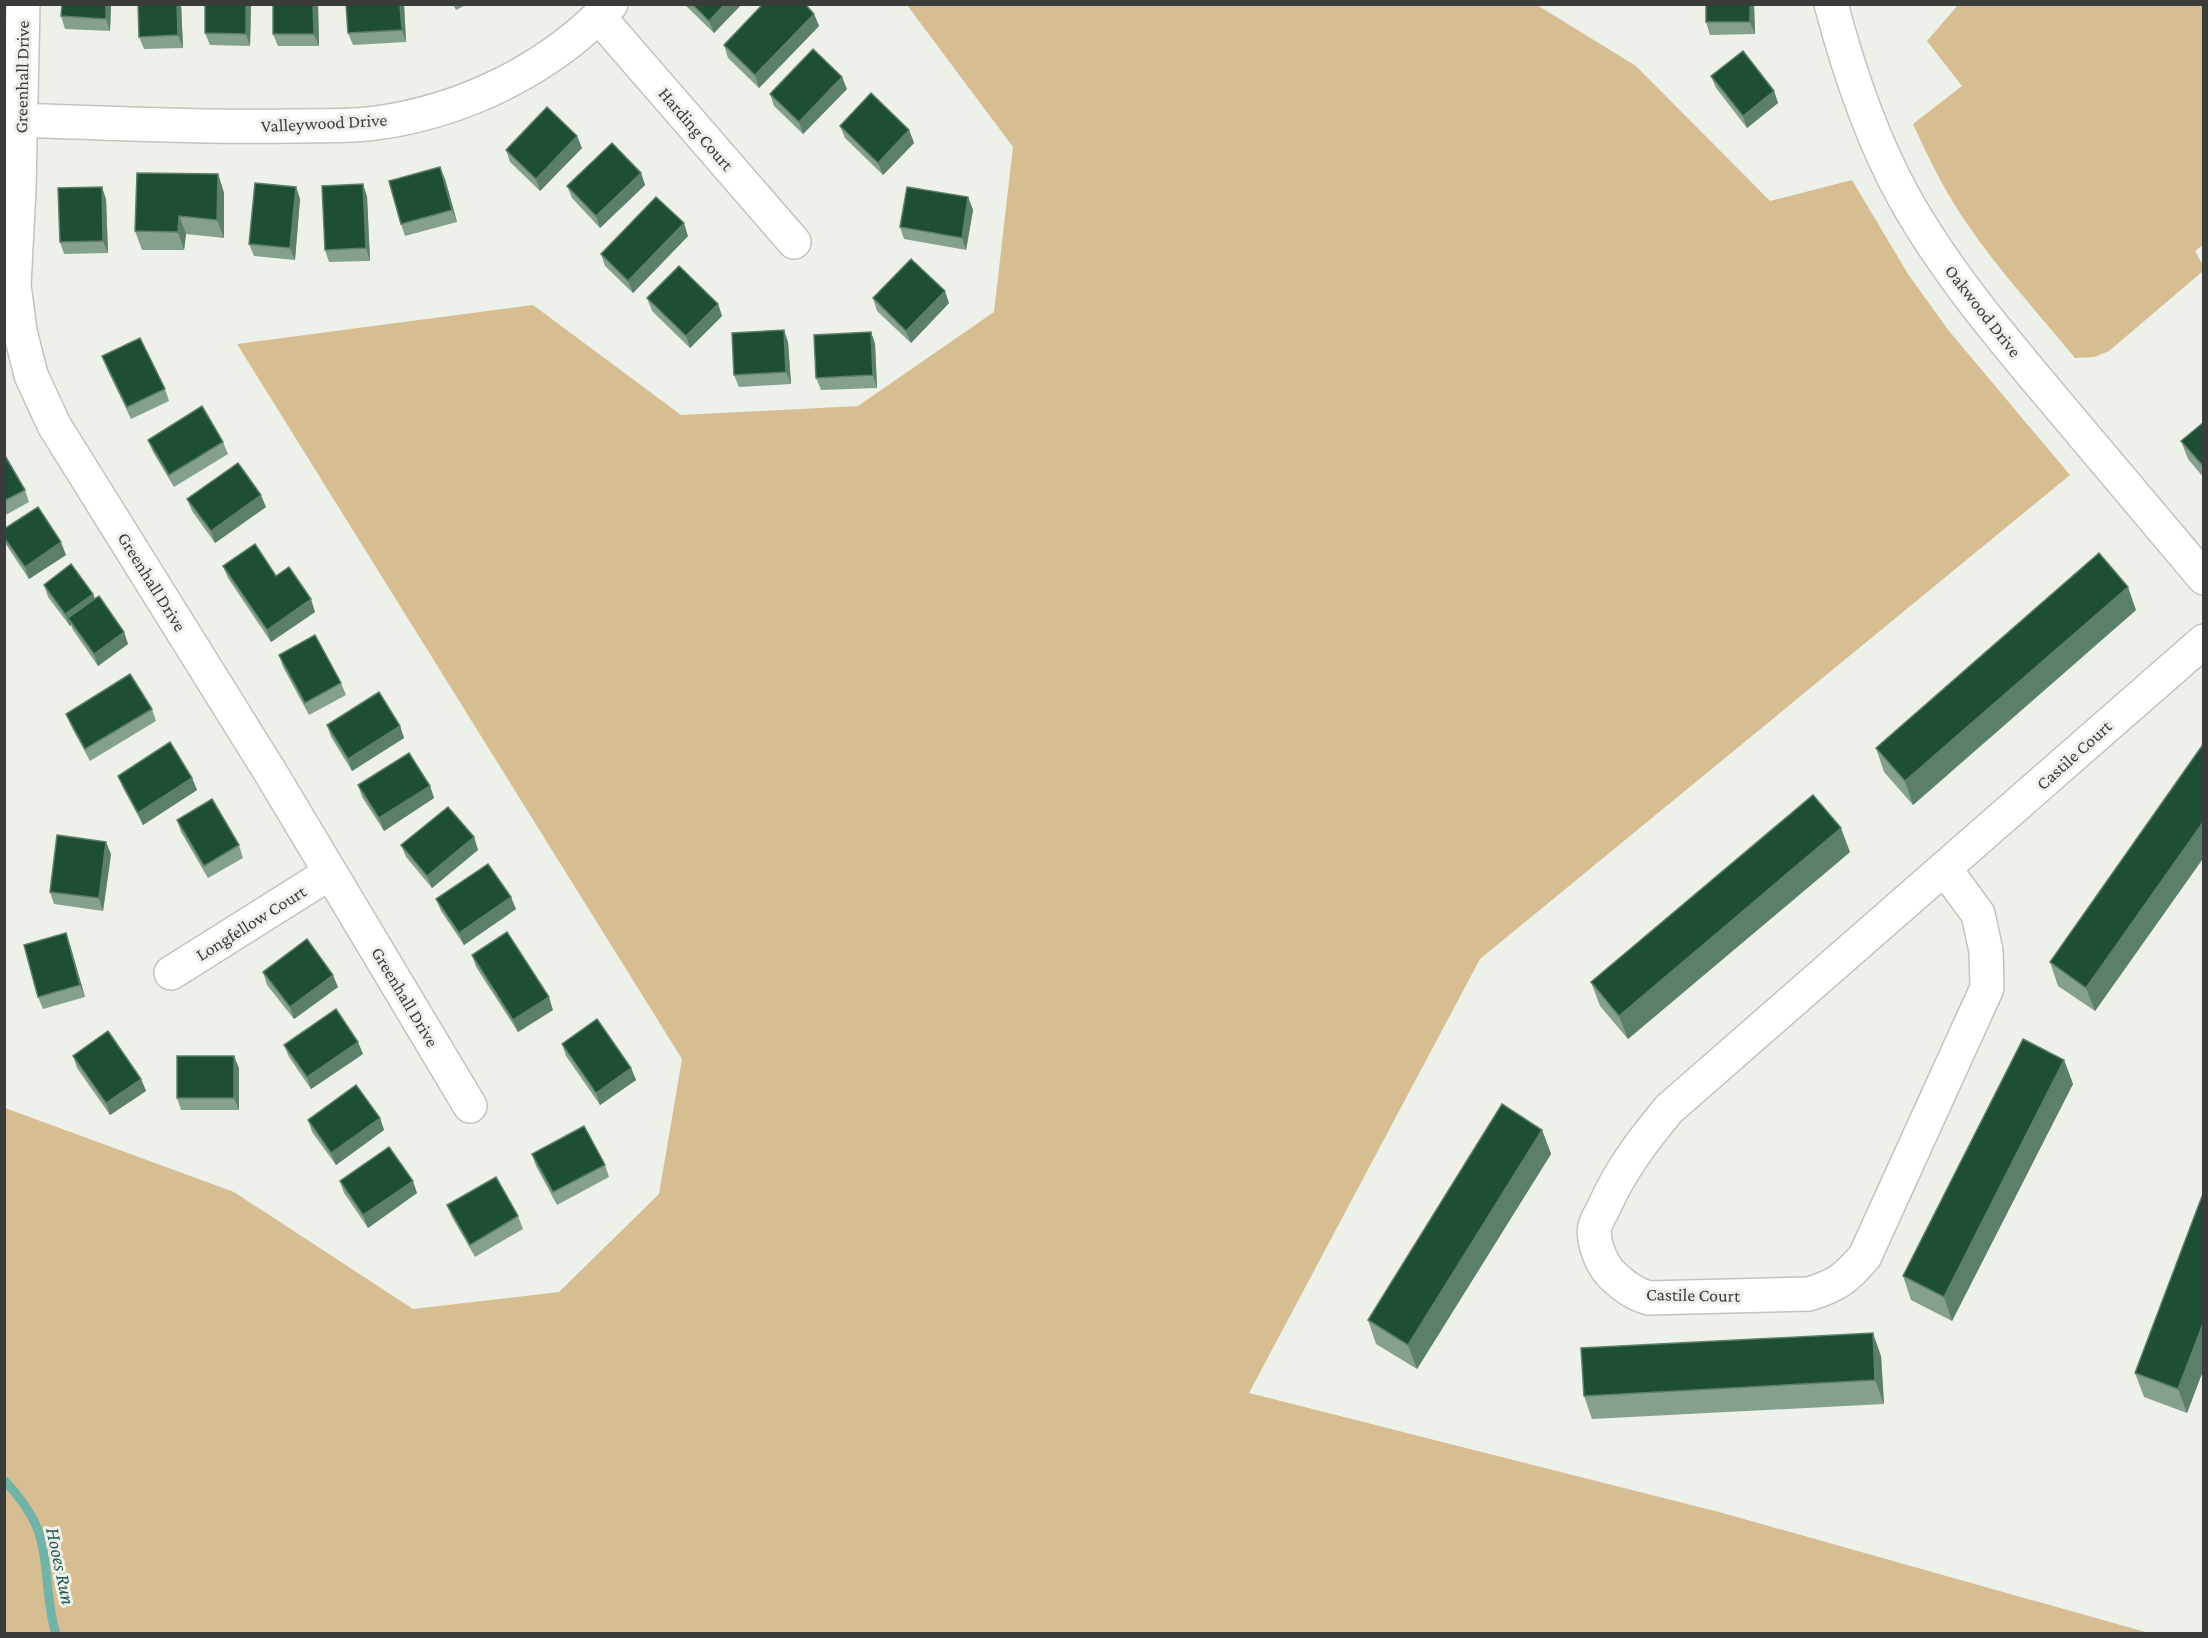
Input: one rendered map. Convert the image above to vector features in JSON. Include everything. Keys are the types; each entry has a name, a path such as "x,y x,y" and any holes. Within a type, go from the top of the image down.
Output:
{"street":[{"name":"Greenhall Drive","path":"23,4 13,120 14,285 20,331 31,375 54,425 272,775 470,1106"},
{"name":"Oakwood Drive","path":"1831,4 1849,69 1874,136 1905,200 1951,272 2024,364 2204,578"},
{"name":"Valleywood Drive","path":"13,120 241,127 375,124 427,113 478,96 525,72 570,42 605,11"},
{"name":"Harding Court","path":"605,11 794,242"},
{"name":"Castile Court","path":"1945,869 1978,914 1986,951 1987,988 1865,1256 1850,1274 1831,1287 1809,1294 1649,1298 1622,1285 1607,1269 1598,1249 1595,1228 1614,1185 1639,1145 1669,1109 2204,641"},
{"name":"Longfellow Court","path":"171,973 330,873"}],"shaded area":[{"path":"907,5 1537,5 1636,66 1770,201 1852,180 1908,274 1949,331 2070,475 1480,959 1249,1393 1719,1512 2149,1633 5,1633 5,1108 234,1192 413,1309 559,1292 659,1194 682,1059 237,344 533,305 681,415 858,406 994,312 1013,147"},
{"path":"1958,5 2203,5 2204,244 2195,251 2203,265 2203,271 2109,351 2094,357 2075,358 2006,276 1968,225 1938,176 1913,124 1962,86 1927,41"}],"building":[{"path":"62,4 106,4 106,19 61,16"},
{"path":"138,4 177,4 178,35 139,37"},
{"path":"205,4 246,4 246,34 205,33"},
{"path":"273,4 313,4 314,34 273,34"},
{"path":"346,4 400,4 402,30 348,33"},
{"path":"692,4 725,4 709,21"},
{"path":"763,4 805,4 814,14 755,75 724,45"},
{"path":"1706,4 1750,4 1750,22 1706,22"},
{"path":"813,49 842,77 799,122 770,94"},
{"path":"1743,51 1774,91 1743,116 1711,76"},
{"path":"871,93 909,130 878,163 840,126"},
{"path":"547,107 577,136 536,179 506,150"},
{"path":"612,143 641,173 596,216 567,186"},
{"path":"440,167 452,210 401,224 389,181"},
{"path":"137,173 218,174 217,220 179,216 178,232 135,231"},
{"path":"255,183 296,187 290,248 249,244"},
{"path":"363,184 366,248 325,250 322,186"},
{"path":"102,187 103,241 60,242 58,188"},
{"path":"907,187 968,197 962,238 900,227"},
{"path":"656,197 684,223 628,281 601,254"},
{"path":"911,259 945,291 906,331 873,298"},
{"path":"679,266 718,304 686,336 647,298"},
{"path":"784,330 786,372 734,375 732,333"},
{"path":"871,332 873,375 816,378 814,335"},
{"path":"140,338 165,389 127,407 102,356"},
{"path":"202,406 223,442 169,475 148,440"},
{"path":"2204,422 2204,467 2181,441"},
{"path":"4,454 25,490 4,501"},
{"path":"238,463 261,495 211,531 187,499"},
{"path":"38,507 61,542 25,567 4,537 4,529"},
{"path":"255,544 276,576 289,567 311,599 267,630 223,566"},
{"path":"2099,553 2128,587 1905,781 1876,748"},
{"path":"71,564 93,594 65,614 44,585"},
{"path":"99,596 124,632 94,654 68,618"},
{"path":"315,635 341,683 305,703 279,655"},
{"path":"130,674 152,709 85,749 66,714"},
{"path":"379,692 400,726 348,759 327,725"},
{"path":"170,742 192,778 138,813 118,776"},
{"path":"2204,743 2204,821 2086,988 2050,962"},
{"path":"409,753 430,786 379,818 358,785"},
{"path":"1813,795 1841,828 1619,1016 1591,982"},
{"path":"212,799 239,845 204,866 177,820"},
{"path":"448,807 474,837 427,876 401,845"},
{"path":"57,835 106,842 99,898 50,892"},
{"path":"488,864 511,897 459,933 436,899"},
{"path":"507,932 549,997 513,1020 472,955"},
{"path":"66,933 80,985 38,997 24,945"},
{"path":"307,939 333,975 290,1007 263,972"},
{"path":"336,1009 358,1042 307,1077 284,1045"},
{"path":"597,1019 631,1068 596,1093 562,1044"},
{"path":"108,1031 141,1079 106,1103 73,1056"},
{"path":"2023,1039 2064,1060 1944,1297 1903,1276"},
{"path":"177,1056 234,1056 234,1098 177,1098"},
{"path":"356,1085 380,1118 331,1153 308,1120"},
{"path":"1502,1104 1542,1130 1408,1345 1368,1320"},
{"path":"584,1126 605,1165 553,1192 532,1154"},
{"path":"389,1147 413,1181 363,1215 340,1181"},
{"path":"496,1177 518,1216 470,1245 447,1205"},
{"path":"2204,1191 2204,1321 2178,1389 2135,1373"},
{"path":"1873,1333 1875,1380 1584,1396 1581,1348"}],"waterway":[{"name":"Hooes Run","path":"4,1480 26,1508 39,1532 56,1634"}]}
